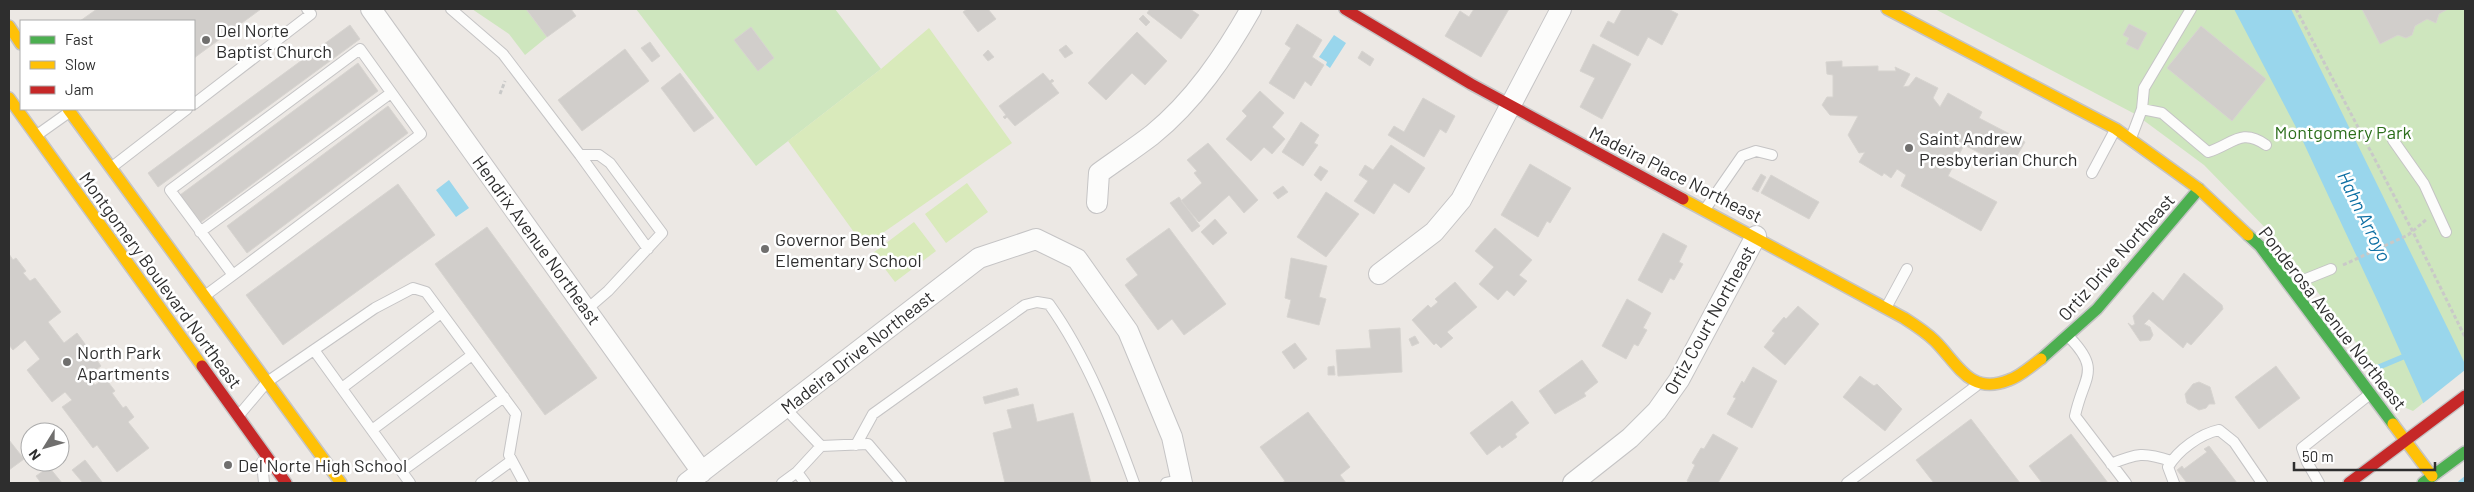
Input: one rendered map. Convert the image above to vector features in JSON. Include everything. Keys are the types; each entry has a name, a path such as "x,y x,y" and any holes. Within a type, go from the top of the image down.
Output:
{"street":[{"name":"Hendrix Avenue Northeast","path":"371,9 586,310 695,478"},
{"path":"1097,203 1099,173 1153,134 1186,102 1230,47 1251,9"},
{"name":"Madeira Place Northeast","path":"1346,9 1417,55 1509,108 1706,209 1886,306 1917,325 1933,338 1965,376 1979,384"},
{"path":"1379,274 1434,232 1460,200 1560,9"},
{"name":"Ponderosa Avenue Northeast","path":"1888,9 2116,129 2199,189 2260,246 2406,440 2427,480"},
{"path":"9,26 20,42"},
{"name":"Montgomery Boulevard Northeast","path":"9,98 286,483"},
{"name":"Montgomery Boulevard Northeast","path":"69,110 341,483"},
{"name":"Ortiz Drive Northeast","path":"1979,384 2007,382 2043,358 2068,336 2098,308 2199,189"},
{"name":"Ortiz Court Northeast","path":"1573,483 1630,438 1657,410 1679,380 1756,236"},
{"name":"Madeira Drive Northeast","path":"695,478 979,258 1036,239 1077,259 1128,331 1172,437 1176,482"},
{"path":"2349,483 2465,396"},
{"path":"2427,480 2465,452"}],"lane":[{"path":"195,103 311,14 307,9"},
{"path":"451,9 503,54 648,248"},
{"path":"2130,139 2142,109 2144,88 2191,9"},
{"path":"205,296 233,275 421,134 360,49 170,190 233,275"},
{"path":"200,232 391,93"},
{"path":"2142,109 2162,113 2208,152 2221,148 2242,136 2255,137 2266,145"},
{"path":"36,136 69,110"},
{"path":"111,167 186,110"},
{"path":"2092,173 2116,129"},
{"path":"2393,140 2424,184 2435,213 2446,232"},
{"path":"1706,209 1742,156 1756,151 1772,155"},
{"path":"580,155 599,155 610,163 662,233 586,310"},
{"path":"1886,306 1907,269"},
{"path":"2293,290 2306,279 2331,269"},
{"path":"237,417 268,382 375,308 413,288 426,292 516,414 510,439 509,455 524,483"},
{"path":"856,445 873,414 1025,305 1037,302 1049,304 1066,328 1116,431 1134,483"},
{"path":"342,388 441,313"},
{"path":"2068,336 2085,353 2090,370 2080,396 2076,416 2126,483"},
{"path":"314,350 410,483"},
{"path":"372,430 472,355"},
{"path":"1847,483 1858,480 1979,384"},
{"path":"2319,483 2307,462 2302,448 2371,393"},
{"path":"402,471 504,397"},
{"path":"785,408 821,446"},
{"path":"2174,483 2168,467 2171,461 2206,433 2219,430 2234,442 2262,483"},
{"path":"782,483 797,472 821,446 868,444 900,483"},
{"path":"261,449 264,483"},
{"path":"2111,464 2133,454 2149,454 2171,461"},
{"path":"481,483 511,461"},
{"path":"797,472 805,483"}],"path":[{"path":"2296,9 2412,230 2465,337"},
{"path":"500,94 507,78"},
{"path":"2356,259 2408,235 2435,213"}],"green space":[{"path":"472,9 526,9 547,37 525,55 509,34"},
{"path":"636,9 835,9 881,69 756,166"},
{"name":"Montgomery Park","path":"1935,9 2465,9 2465,370 2413,411 2406,408 2281,244 2204,165 2135,114"},
{"path":"929,28 1012,143 864,246 788,141 881,69"},
{"path":"967,183 988,212 946,243 925,214"},
{"path":"914,222 936,251 895,282 873,253"}],"water":[{"name":"Hahn Arroyo","path":"2234,9 2291,9 2456,345 2465,364 2465,483 2459,483 2379,304 2299,133"},
{"path":"1334,35 1346,43 1330,68 1326,65 1327,62 1319,57"},
{"path":"449,180 469,208 456,217 436,190"}],"pier":[{"path":"2465,370 2465,476 2456,483 2421,405"}],"building":[{"name":"Del Norte Baptist Church","path":"97,9 261,9 195,57 195,20 81,20"},
{"path":"526,9 571,9 576,16 547,37"},
{"path":"967,9 988,9 996,19 978,32 963,12"},
{"path":"1150,9 1190,9 1199,15 1181,39 1147,13"},
{"path":"1474,9 1509,9 1481,57 1445,36 1460,11 1469,17"},
{"path":"1622,9 1668,9 1678,14 1662,45 1648,37 1638,56 1600,36 1608,21 1614,24"},
{"path":"2362,9 2448,9 2439,14 2436,23 2427,19 2415,26 2412,35 2406,38 2398,35 2380,44"},
{"path":"1143,15 1150,22 1146,26 1139,19"},
{"path":"1297,24 1322,40 1312,57 1324,65 1311,86 1305,81 1294,99 1269,83 1291,48 1285,44"},
{"path":"2129,24 2147,33 2138,50 2126,44 2129,38 2123,35"},
{"path":"350,25 360,39 158,187 148,173"},
{"path":"2201,26 2266,79 2232,121 2167,68"},
{"path":"751,27 774,58 758,71 734,40"},
{"path":"1137,32 1167,61 1145,85 1132,73 1106,100 1088,83"},
{"path":"650,42 660,56 652,62 641,48"},
{"path":"1593,44 1631,64 1602,119 1580,107 1595,78 1580,71"},
{"path":"1066,45 1073,53 1065,58 1059,50"},
{"path":"625,49 649,81 582,131 558,100"},
{"path":"988,50 994,57 988,61 983,55"},
{"path":"1362,51 1374,59 1370,66 1358,58"},
{"name":"Saint Andrew Presbyterian Church","path":"1842,61 1842,67 1878,66 1878,71 1896,71 1895,67 1910,74 1903,87 1909,86 1916,77 1938,88 1933,98 1940,107 1948,93 1982,112 1979,118 2025,142 2010,168 1964,145 1948,176 1997,202 1981,231 1901,186 1906,175 1897,169 1891,178 1884,173 1882,176 1859,162 1865,152 1859,153 1848,135 1858,116 1830,115 1822,105 1827,97 1833,97 1833,75 1827,74 1826,62"},
{"path":"358,63 378,91 201,222 180,195"},
{"path":"680,73 714,118 694,132 661,88"},
{"path":"1043,73 1050,81 1052,79 1054,81 1051,83 1059,93 1015,126 1007,117 1005,119 1003,117 1006,115 999,106"},
{"path":"1260,91 1284,113 1272,127 1285,139 1272,154 1264,147 1251,161 1226,139 1247,116 1242,111"},
{"path":"1423,98 1455,116 1446,133 1440,129 1424,157 1388,135 1394,126 1404,132"},
{"path":"388,106 408,133 247,253 227,226"},
{"path":"1301,122 1319,135 1314,143 1318,145 1303,166 1282,152"},
{"path":"1208,143 1258,200 1244,213 1229,195 1199,222 1181,201 1202,183 1194,173 1197,171 1187,160"},
{"path":"1391,145 1425,168 1409,193 1394,183 1374,214 1354,201 1368,181 1359,175 1365,165 1373,170"},
{"path":"1530,164 1571,188 1550,223 1547,221 1538,237 1501,215"},
{"path":"1320,166 1328,171 1321,181 1314,175"},
{"path":"1761,174 1766,177 1758,192 1752,189"},
{"path":"1771,175 1819,202 1809,219 1761,193"},
{"path":"398,184 435,235 283,345 246,295"},
{"path":"1283,186 1288,192 1278,199 1273,193"},
{"path":"1326,192 1359,214 1326,257 1297,237"},
{"path":"1179,197 1200,226 1192,232 1170,203"},
{"path":"1215,219 1227,233 1213,245 1201,232"},
{"path":"487,227 597,378 545,415 435,264"},
{"path":"1169,228 1226,304 1184,335 1172,319 1158,330 1125,285 1138,275 1126,259"},
{"path":"1495,228 1532,260 1519,275 1527,281 1514,296 1507,290 1498,300 1479,284 1494,267 1475,251"},
{"path":"1663,233 1687,246 1679,262 1683,264 1674,280 1670,278 1662,293 1638,280"},
{"name":"North Park Apartments","path":"9,254 13,260 16,258 26,271 23,273 30,281 35,278 61,312 48,322 64,343 77,333 101,366 88,376 95,385 105,378 115,391 112,393 123,408 126,406 134,417 128,422 149,448 117,472 97,445 93,448 62,407 72,400 65,392 52,402 27,370 40,359 25,340 13,350 9,345"},
{"path":"1291,258 1327,266 1319,297 1326,299 1319,325 1287,317 1291,300 1285,298"},
{"path":"2184,273 2222,305 2223,309 2191,345 2187,342 2183,348 2149,319 2144,324 2150,327 2153,335 2150,340 2140,341 2128,323 2132,326 2135,324 2133,316 2153,292 2163,301"},
{"path":"1455,282 1477,307 1447,332 1453,338 1441,348 1436,343 1434,345 1412,320 1428,305 1431,308 1438,302 1435,299"},
{"path":"1627,299 1651,313 1643,328 1647,330 1638,346 1634,344 1626,359 1602,346"},
{"path":"1798,306 1819,324 1785,365 1764,347 1775,333 1772,331 1784,317 1786,319"},
{"path":"1400,328 1402,372 1338,376 1336,350 1371,348 1369,330"},
{"path":"1415,336 1419,343 1412,346 1409,339"},
{"path":"1295,343 1307,359 1294,369 1282,352"},
{"path":"1582,360 1598,382 1584,393 1586,396 1555,414 1539,391"},
{"path":"1334,366 1335,375 1328,375 1328,367"},
{"path":"2276,366 2300,398 2259,429 2235,397"},
{"path":"1753,367 1777,381 1752,428 1727,414 1736,398 1733,397"},
{"path":"1860,376 1874,386 1877,384 1902,409 1885,431 1843,397"},
{"path":"2199,382 2210,387 2215,404 2209,404 2206,408 2199,410 2187,403 2185,394 2193,384"},
{"path":"1017,388 1019,395 985,404 983,397"},
{"path":"1512,401 1529,423 1515,434 1517,437 1502,448 1500,445 1487,455 1470,433"},
{"path":"1033,404 1037,422 1073,413 1091,483 1005,483 993,433 1012,428 1007,410"},
{"path":"1308,412 1350,467 1340,475 1346,483 1282,483 1285,481 1260,447"},
{"path":"1971,419 2020,483 1934,483 1916,460"},
{"path":"1713,434 1738,448 1718,483 1691,483 1687,481 1695,465 1692,463 1701,448 1704,449"},
{"path":"2071,434 2108,483 2042,483 2029,466"},
{"path":"9,440 20,454 20,462 9,470"},
{"path":"2209,446 2237,483 2187,483 2177,470 2182,466 2184,469 2207,452 2204,449"},
{"path":"85,460 101,483 83,483 72,470"},
{"path":"42,472 53,472 62,483 41,483 36,476"}],"waterway":[{"path":"2379,367 2410,354"}],"traffic: fast":[{"path":"2041,359 2097,309 2199,189"},
{"path":"2248,235 2260,246 2393,424"},
{"path":"2423,483 2465,452"}],"traffic: slow":[{"path":"1887,9 2116,129 2199,189 2248,235"},
{"path":"9,26 20,42"},
{"path":"9,98 202,366"},
{"path":"69,110 341,483"},
{"path":"1683,199 1904,318 1932,338 1958,368 1975,381 1984,384 1996,384 2009,380 2041,359"},
{"path":"2393,424 2432,476"}],"traffic: jam":[{"path":"1345,9 1471,84 1683,199"},
{"path":"202,366 286,483"},
{"path":"2349,483 2465,396"}],"place":[{"name":"Del Norte Baptist Church","path":"206,40"},
{"name":"Saint Andrew Presbyterian Church","path":"1909,148"},
{"name":"Governor Bent Elementary School","path":"765,249"},
{"name":"North Park Apartments","path":"67,362"},
{"name":"Del Norte High School","path":"228,465"}]}
